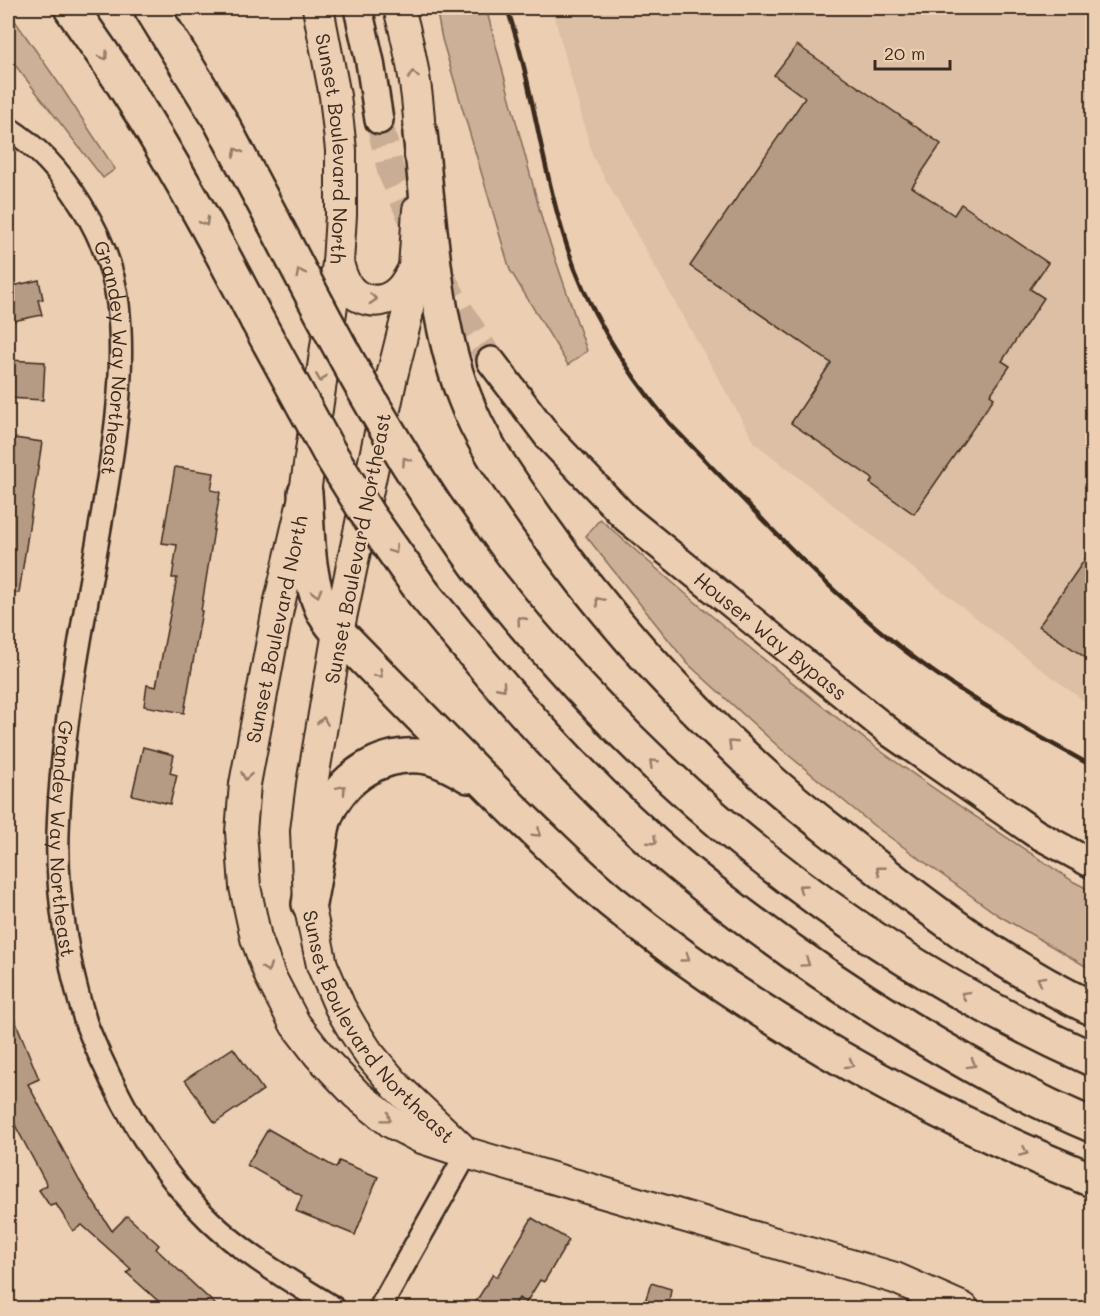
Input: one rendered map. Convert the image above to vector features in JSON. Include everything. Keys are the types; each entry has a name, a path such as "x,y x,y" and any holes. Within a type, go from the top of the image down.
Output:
{"highway":[{"path":"71,8 123,83 166,155 212,235 329,452 369,515 424,594 478,659 566,757 677,863 806,963 928,1040 1017,1089 1092,1125"},
{"path":"151,8 220,120 339,348 402,457 487,578 558,664 653,763 746,845 818,900 926,972 1041,1035 1092,1059"},
{"path":"420,133 440,306 464,397 491,454 572,570 674,689 767,778 925,906 1011,963 1092,1008"},
{"path":"305,493 310,562 316,593 323,612 338,632 495,792 610,900 681,955 752,1004 837,1057 1025,1153 1092,1180"},
{"path":"309,904 324,819 346,784 366,768 386,759 405,756 428,757 454,767 495,792"}],"main road":[{"name":"Sunset Boulevard North","path":"318,8 335,96 341,150 338,262 305,493 278,609 245,784 241,832 244,887 256,938 270,976 295,1024 319,1055 356,1094 392,1123 419,1137 467,1153"},
{"path":"338,262 345,283 352,292 372,301 384,300 395,295 405,284 414,268 420,189 420,133 411,66 399,8"},
{"name":"Sunset Boulevard Northeast","path":"414,268 407,316 392,376 338,632 306,831 309,904 322,965 340,1006 369,1054 397,1087 467,1153 895,1278 963,1308"}],"street":[{"path":"358,8 370,62 379,120"},
{"name":"Grandey Way Northeast","path":"8,128 52,165 85,210 106,255 118,302 120,366 117,425 67,719 58,833 60,890 69,951 86,1024 112,1082 135,1123 178,1185 207,1218 240,1247 334,1308"},
{"name":"Houser Way Bypass","path":"491,361 550,439 626,518 892,734 1035,833 1092,864"},
{"path":"380,1308 467,1153"}],"shaded area":[{"path":"436,8 486,8 543,223 587,351 568,365 510,270 442,39"},
{"path":"552,8 1092,8 1092,707 755,443 593,157"},
{"path":"8,11 115,169 103,178 8,56"},
{"path":"600,519 735,636 874,746 973,815 1074,882 1092,891 1092,970 998,915 873,825 780,748 687,663 586,536"}],"building":[{"path":"797,45 941,144 912,187 954,215 961,204 1048,263 1030,289 1044,298 1002,361 1010,366 990,395 994,398 914,514 870,483 873,479 791,423 831,363 690,266 805,98 774,75"},
{"path":"39,280 43,299 38,300 42,315 8,322 8,287"},
{"path":"8,360 45,362 43,400 8,398"},
{"path":"14,438 42,442 19,593 8,593 8,488"},
{"path":"175,467 214,473 211,490 220,492 184,713 144,706 147,685 156,687 177,578 172,578 177,545 162,543"},
{"path":"1092,549 1092,662 1039,626"},
{"path":"143,747 174,755 170,773 177,775 170,804 132,795"},
{"path":"8,1003 39,1079 28,1084 79,1180 112,1231 127,1216 159,1245 156,1249 219,1308 166,1308 127,1273 131,1269 82,1225 73,1231 56,1204 50,1206 39,1190 47,1185 8,1112"},
{"path":"233,1048 263,1090 215,1123 185,1080"},
{"path":"268,1129 336,1168 339,1161 378,1177 355,1235 296,1211 302,1196 247,1165"},
{"path":"532,1218 569,1240 544,1282 540,1280 526,1303 519,1298 512,1308 472,1308 493,1274 497,1277"},
{"path":"651,1283 671,1289 668,1308 643,1308"}],"tunnel":[{"path":"379,120 391,172 419,235"},
{"path":"440,274 491,361"}],"railway":[{"path":"507,8 524,66 557,214 575,268 609,339 653,404 792,550 889,639 965,693 1092,766"}]}
